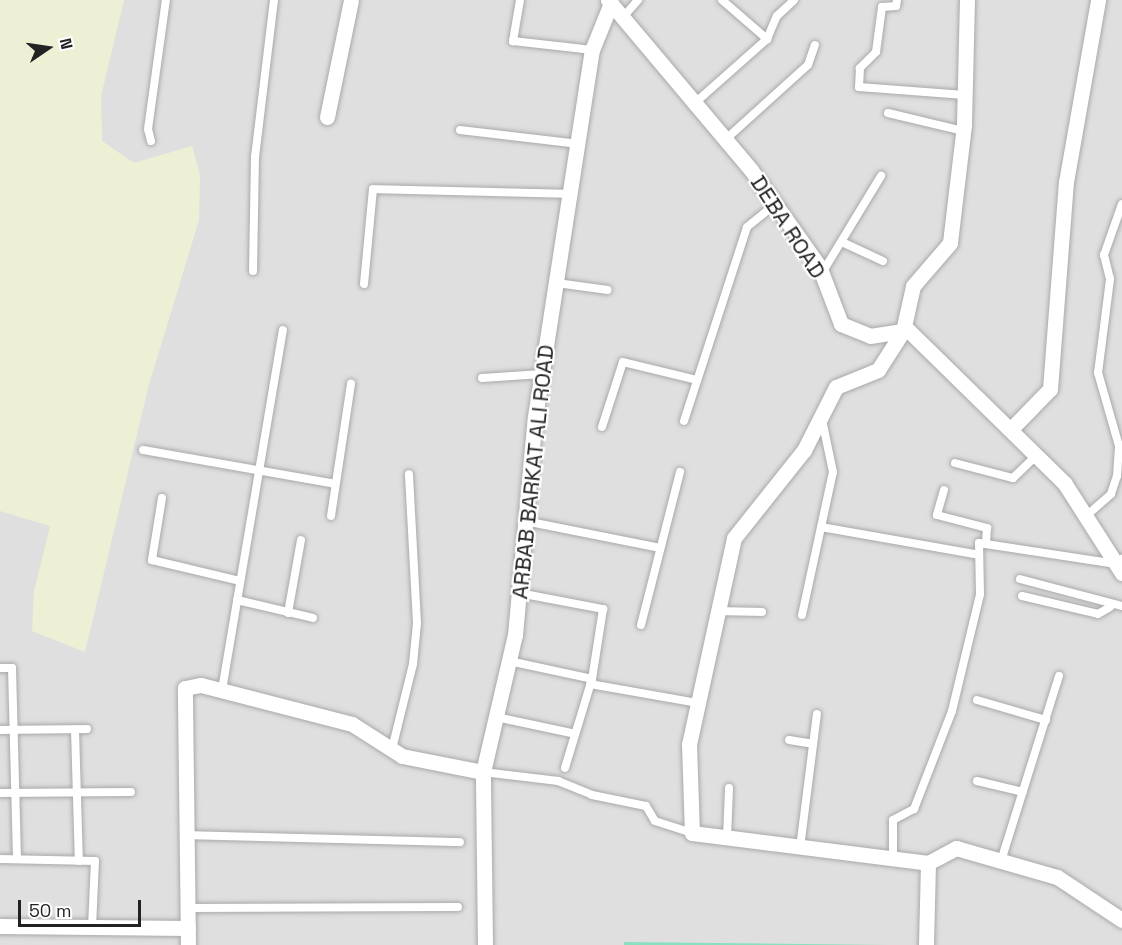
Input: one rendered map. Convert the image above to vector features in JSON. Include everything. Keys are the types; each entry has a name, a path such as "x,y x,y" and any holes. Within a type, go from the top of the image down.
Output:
{"street":[{"path":"327,117 351,0"},
{"path":"967,0 963,131 950,243 913,286 903,331 878,370 836,387 804,450 734,538 688,744 692,833 893,861 927,863 956,848 1057,877 1122,919"},
{"path":"1012,428 1050,389 1066,182 1098,0"},
{"name":"ARBAB BARKAT ALI ROAD","path":"485,945 483,772 509,661 519,593 542,374 592,50 610,1"},
{"name":"DEBA ROAD","path":"610,1 625,15 696,102 775,204 822,273 841,324 870,336 903,331"},
{"path":"903,331 908,330 1012,428 1086,516 1120,565"},
{"path":"188,945 185,688 201,685 352,724 392,749 483,772"},
{"path":"926,945 927,863"},
{"path":"0,926 188,928"}],"lane":[{"path":"152,141 148,129 166,0"},
{"path":"253,271 255,157 274,0"},
{"path":"519,0 513,41 592,50"},
{"path":"625,15 638,0"},
{"path":"722,0 767,39"},
{"path":"696,102 767,39 777,16 794,0"},
{"path":"897,0 896,6 882,7 876,52 860,68 859,87 965,95"},
{"path":"726,139 808,65 815,45"},
{"path":"888,113 963,131"},
{"path":"460,130 579,144"},
{"path":"822,273 844,243 881,176"},
{"path":"364,284 373,189 571,194"},
{"path":"684,421 747,227 775,204"},
{"path":"1086,516 1111,494 1120,460 1098,373 1110,279 1104,255 1122,204"},
{"path":"844,243 883,261"},
{"path":"557,283 608,290"},
{"path":"222,690 283,330"},
{"path":"602,427 623,362 697,380"},
{"path":"482,378 542,374"},
{"path":"331,516 351,383"},
{"path":"801,615 833,472 821,416"},
{"path":"143,450 335,484"},
{"path":"956,463 1013,478 1037,455"},
{"path":"640,625 680,472"},
{"path":"392,749 413,664 417,624 410,474"},
{"path":"944,490 937,515 987,528 986,544"},
{"path":"162,498 152,561 240,582"},
{"path":"525,521 660,548"},
{"path":"821,527 979,555"},
{"path":"288,613 301,540"},
{"path":"893,861 893,820 914,809 952,711 981,594 979,543 1120,565"},
{"path":"1020,579 1106,598 1110,607"},
{"path":"519,593 603,609 591,681 571,733 565,768"},
{"path":"1022,596 1098,614 1110,607 1122,606"},
{"path":"237,600 313,618"},
{"path":"718,611 762,612"},
{"path":"509,661 698,703"},
{"path":"0,668 12,668 17,859"},
{"path":"1001,861 1059,676"},
{"path":"977,700 1046,720"},
{"path":"800,848 817,714"},
{"path":"496,717 571,733"},
{"path":"0,730 87,729"},
{"path":"75,730 79,861"},
{"path":"789,740 813,744"},
{"path":"483,772 558,781 592,795 646,806 655,821 692,833"},
{"path":"977,781 1023,792"},
{"path":"727,838 729,788"},
{"path":"0,793 131,792"},
{"path":"187,835 460,842"},
{"path":"0,859 95,861 92,927"},
{"path":"187,908 459,907"}],"shaded area":[{"path":"0,0 1122,0 1122,945 0,945"}],"green space":[{"path":"0,0 124,0 101,96 102,141 134,163 192,146 200,175 199,220 148,388 85,652 32,631 34,592 50,526 0,511"},
{"path":"624,942 888,945 624,945"}]}
